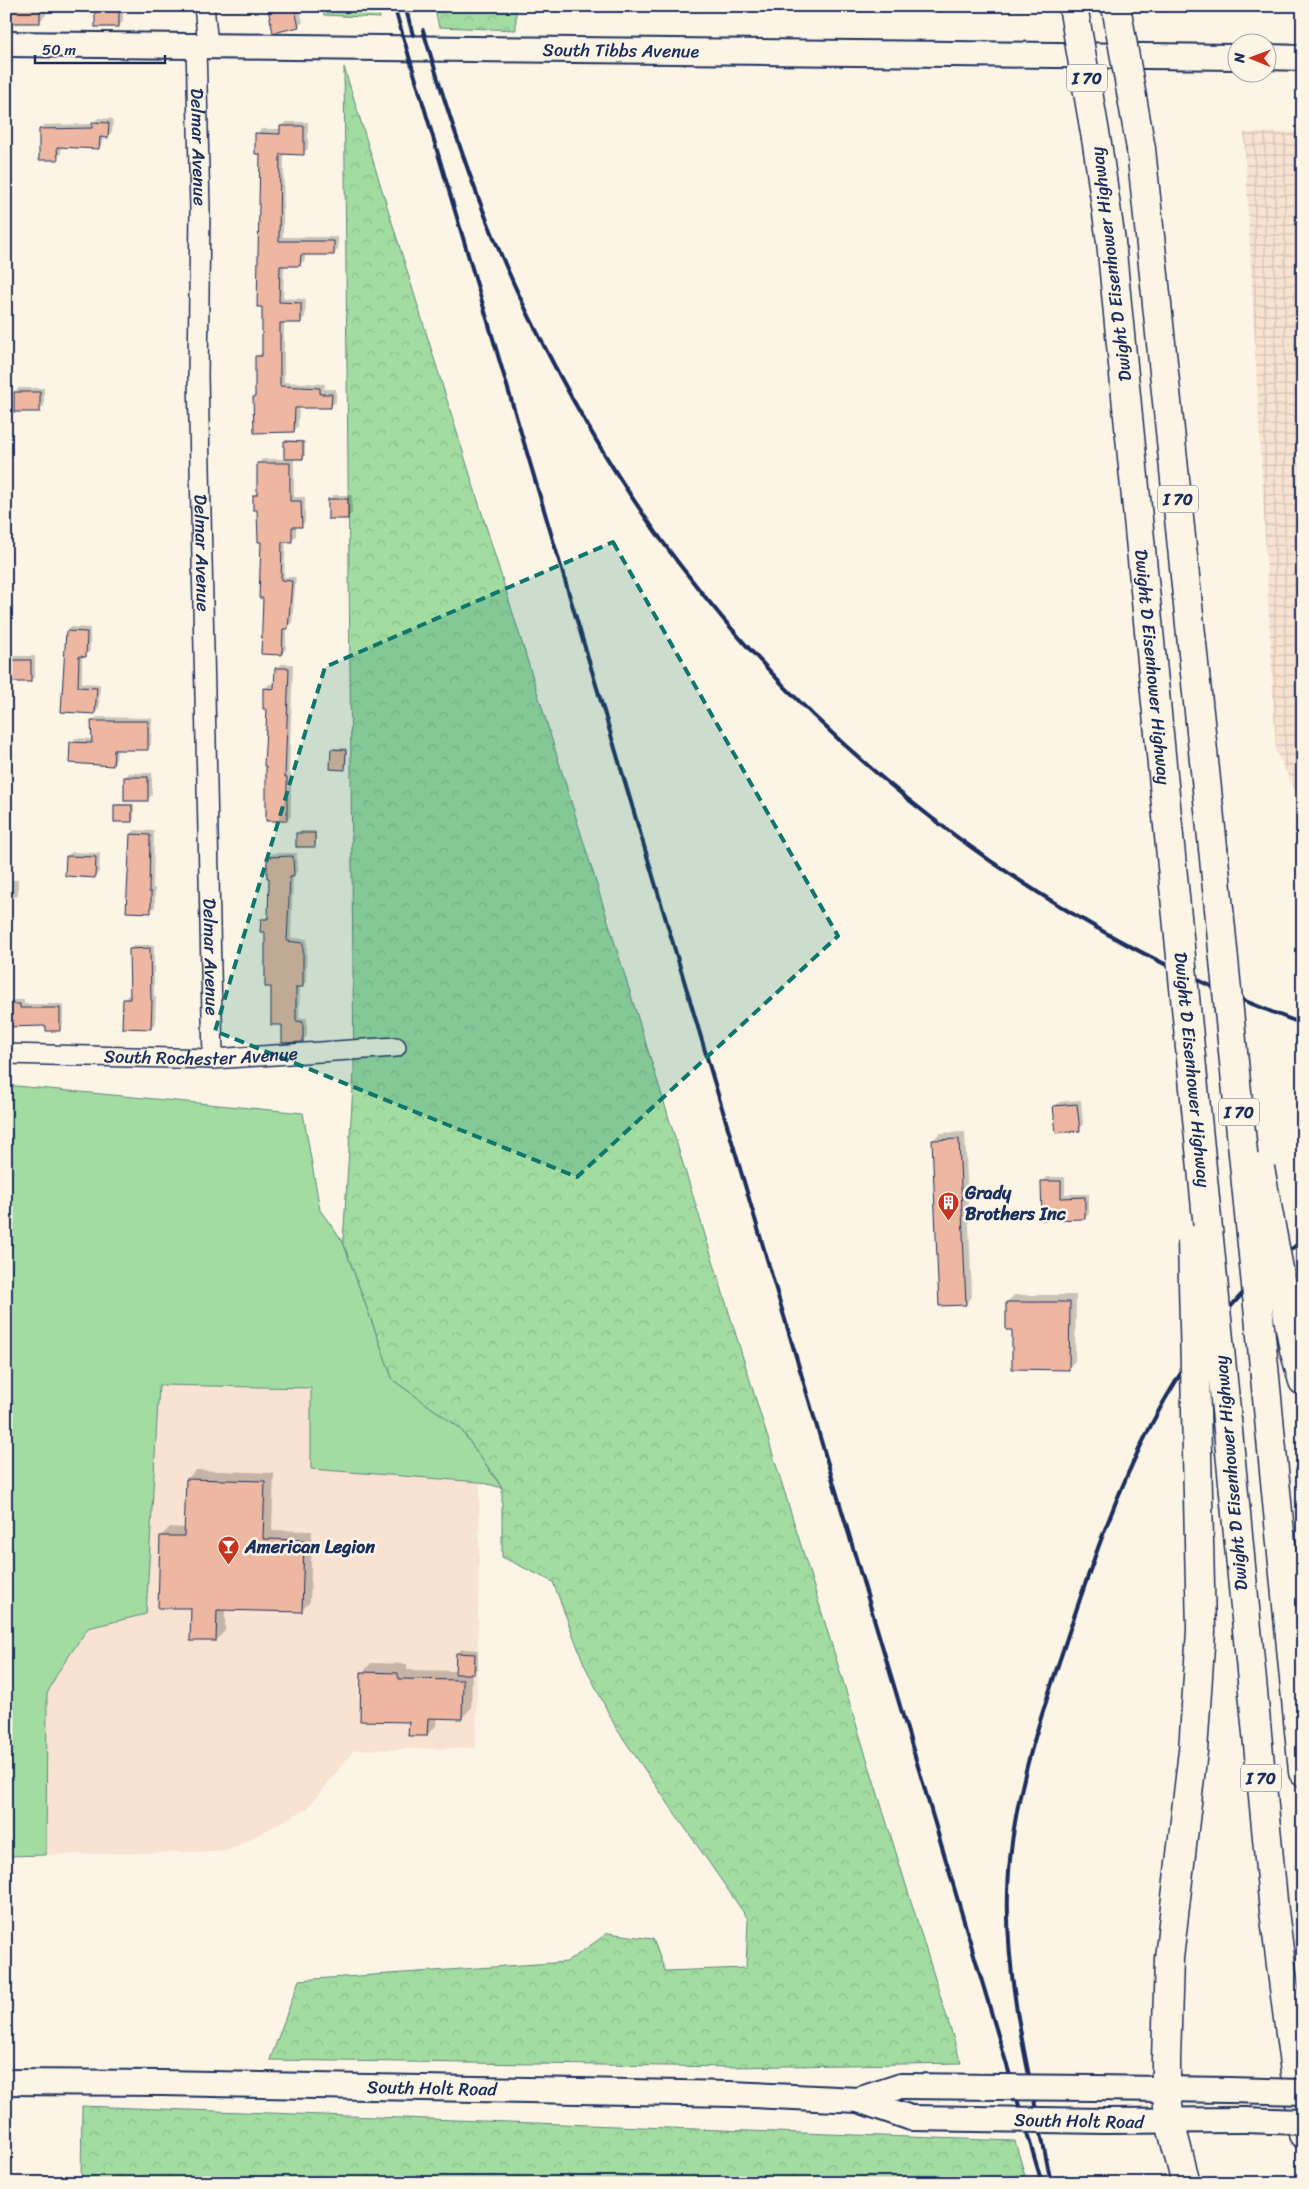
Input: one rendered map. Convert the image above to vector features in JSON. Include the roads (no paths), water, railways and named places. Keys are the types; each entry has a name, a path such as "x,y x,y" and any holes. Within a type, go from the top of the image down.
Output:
{"highway":[{"name":"Dwight D Eisenhower Highway","path":"1073,6 1098,150 1111,242 1274,1911 1303,2134"},
{"name":"I 70","path":"1116,6 1141,149 1230,1017 1303,1772"},
{"path":"1230,1017 1278,1257 1294,1348 1303,1381"},
{"path":"1186,2183 1170,2122 1166,2089 1170,1958 1193,1751 1201,1631 1188,1036"}],"main road":[{"name":"South Tibbs Avenue","path":"6,44 1226,57"},
{"path":"1276,57 1303,58"},
{"name":"South Holt Road","path":"6,2082 162,2082 721,2094 858,2100 911,2118 1303,2122"},
{"name":"South Holt Road","path":"858,2100 901,2086 1303,2092"}],"street":[{"name":"Delmar Avenue","path":"204,6 198,376 213,1059"},
{"name":"South Rochester Avenue","path":"6,1054 213,1059 396,1047"}],"railway":[{"path":"394,6 1042,2183"},
{"path":"405,6 413,35"},
{"path":"423,30 445,103 483,211 513,282 545,349 580,413 658,536 742,641 810,712 882,778 959,838 1040,894 1125,943 1212,987 1303,1024"},
{"path":"1051,2183 1022,2038 1011,1965 1008,1929 1008,1892 1014,1829 1019,1798 1035,1737 1083,1590 1104,1533 1126,1477 1152,1423 1182,1372 1216,1324 1256,1279 1303,1240"}],"place":[{"name":"Grady Brothers Inc","path":"949,1222"},
{"name":"American Legion","path":"229,1566"}]}
